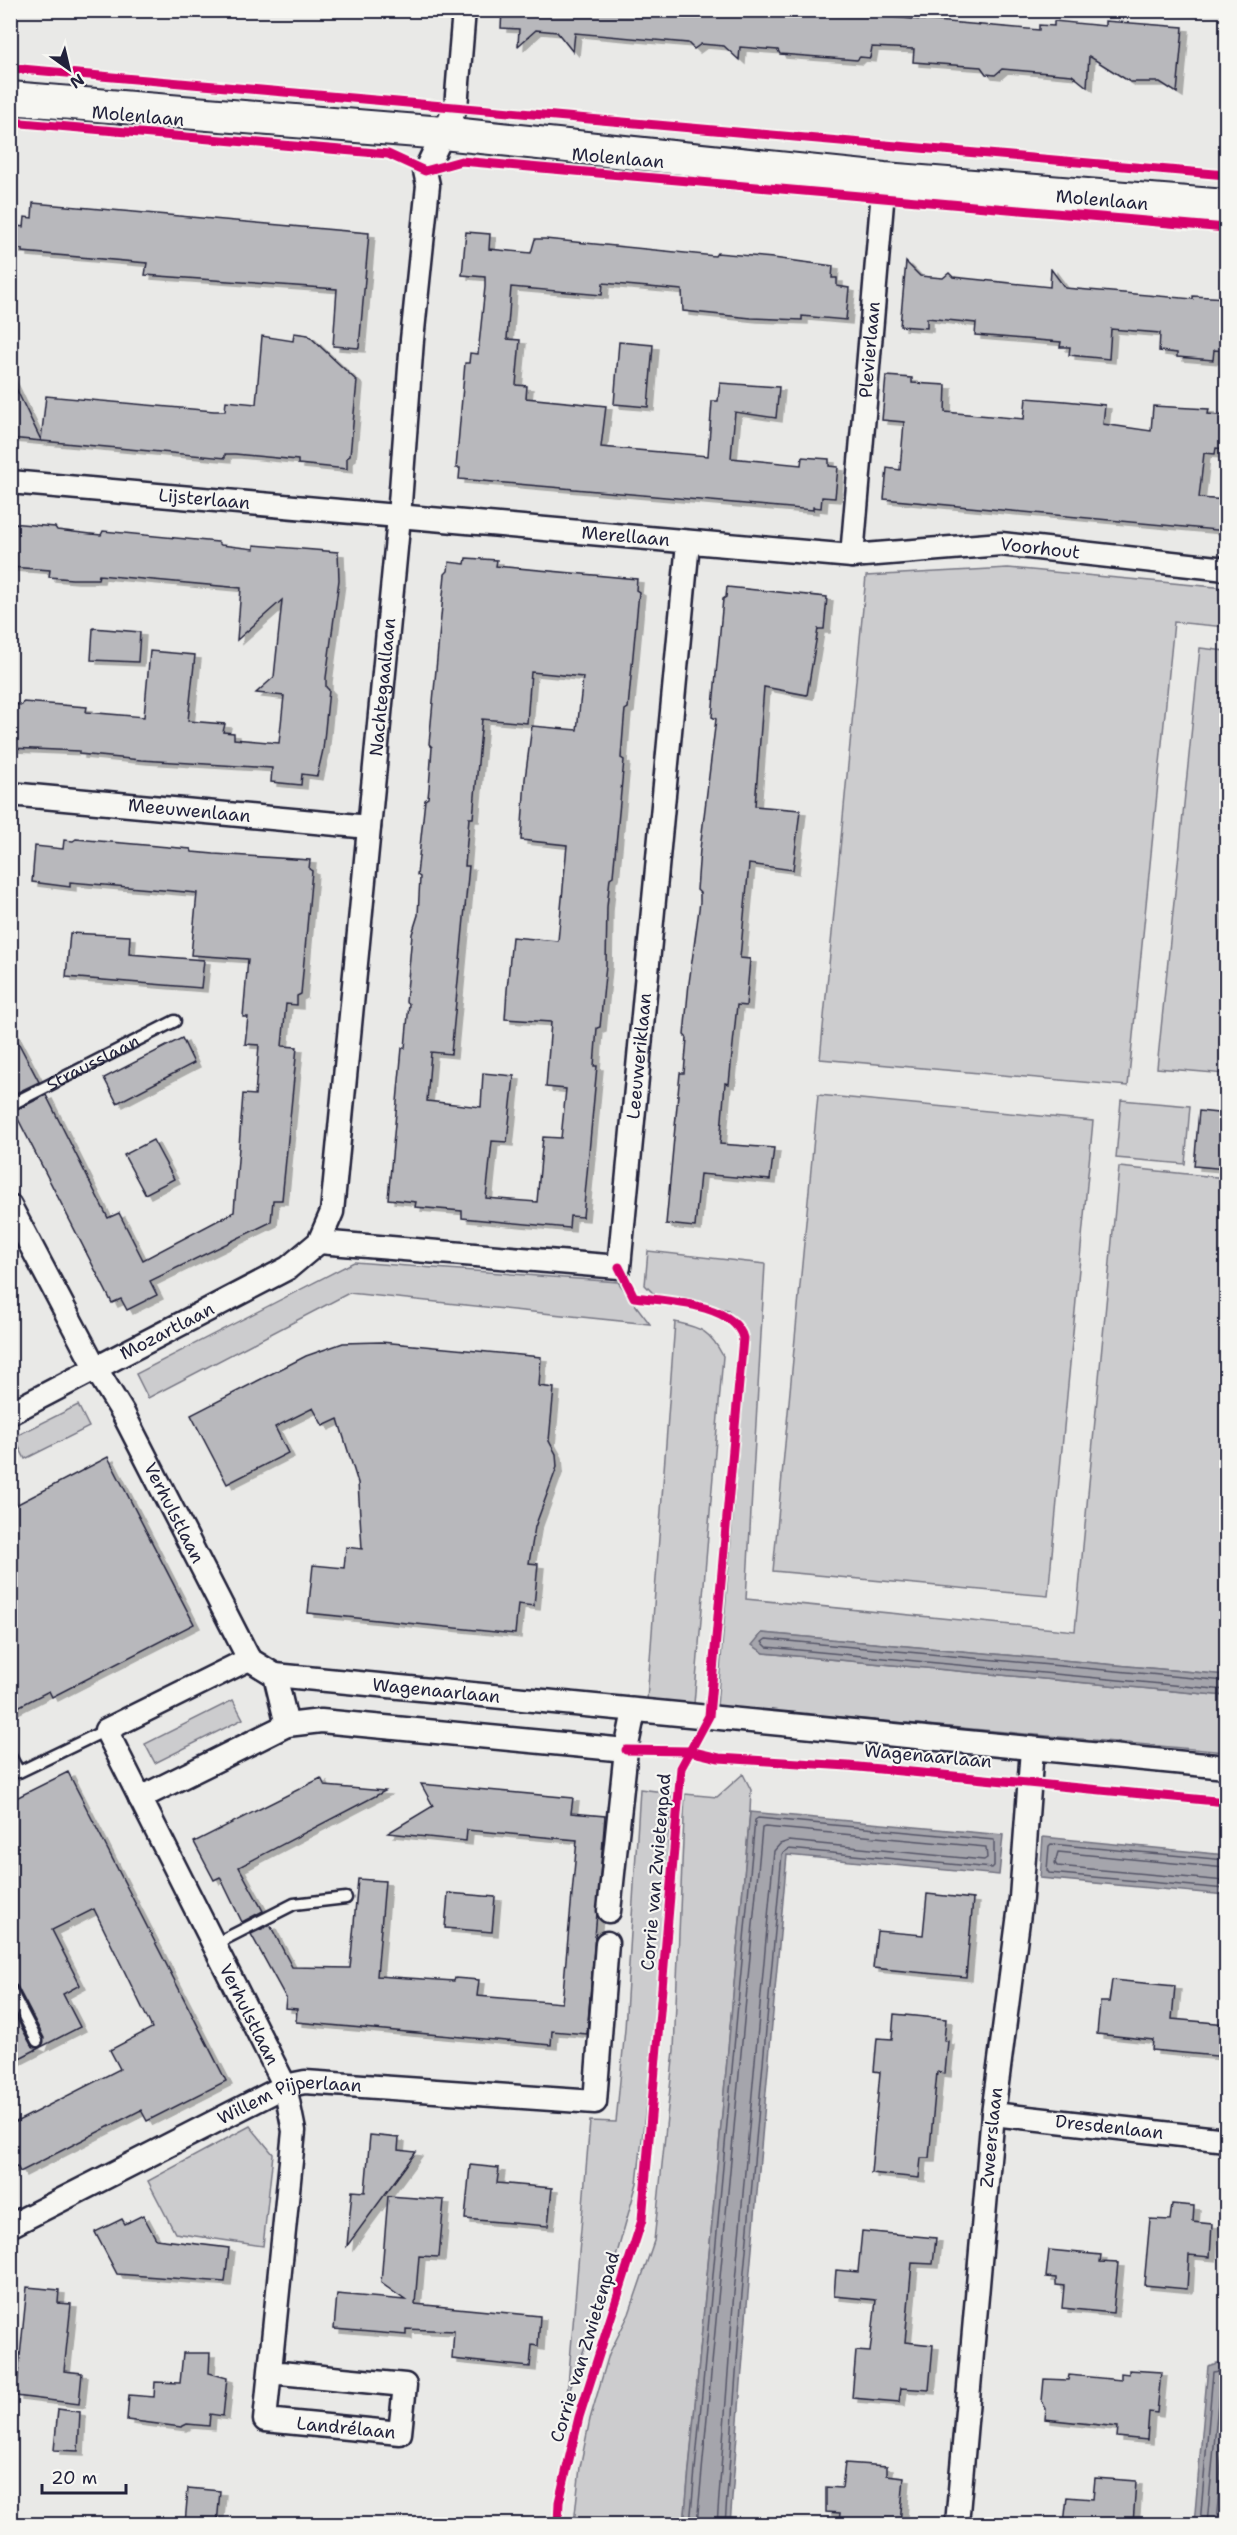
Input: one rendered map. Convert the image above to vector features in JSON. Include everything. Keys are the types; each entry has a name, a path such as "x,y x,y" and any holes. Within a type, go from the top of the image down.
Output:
{"main road":[{"name":"Molenlaan","path":"10,98 443,133 884,179 1227,207"}],"street":[{"name":"Nachtegaallaan","path":"319,1242 330,1219 334,1199 399,516 412,340 428,185 425,171 456,107 464,10"},
{"name":"Plevierlaan","path":"852,556 884,179"},
{"name":"Lijsterlaan","path":"10,482 399,516"},
{"name":"Merellaan","path":"399,516 852,556"},
{"name":"Leeuweriklaan","path":"319,1242 619,1268 688,543"},
{"name":"Voorhout","path":"852,556 1001,544 1227,569"},
{"name":"Meeuwenlaan","path":"10,794 369,827"},
{"path":"10,1206 96,1369"},
{"name":"Mozartlaan","path":"10,1413 288,1268 319,1242"},
{"name":"Verhulstlaan","path":"96,1369 123,1413 249,1659"},
{"path":"106,1730 249,1659 275,1675 287,1725"},
{"name":"Wagenaarlaan","path":"275,1675 1227,1767"},
{"path":"609,1911 626,1750 634,1711"},
{"path":"140,1798 287,1725 321,1721 626,1750"},
{"name":"Verhulstlaan","path":"106,1730 285,2086"},
{"name":"Zweerslaan","path":"957,2524 993,2114 1021,1898 1032,1749"},
{"name":"Willem Pijperlaan","path":"10,2226 285,2086 304,2082 595,2102 607,1943"},
{"name":"Landrélaan","path":"270,2372 405,2385 400,2433 265,2420 294,2131 285,2086"},
{"name":"Dresdenlaan","path":"993,2114 1227,2140"}],"lane":[{"name":"Strausslaan","path":"10,1105 175,1021"},
{"path":"10,1756 19,1772 106,1730"},
{"name":"Verhulstlaan","path":"215,1944 294,1904 346,1898"},
{"path":"10,1989 37,2041"}],"shaded area":[{"path":"1008,568 1226,588 1226,627 1174,622 1128,1086 820,1059 866,576"},
{"path":"1200,648 1226,651 1226,1074 1157,1068"},
{"path":"818,1095 1093,1121 1048,1596 773,1571"},
{"path":"1121,1100 1190,1106 1185,1164 1116,1158"},
{"path":"1119,1167 1226,1178 1226,1675 762,1633 753,1645 764,1653 1226,1696 1226,1752 717,1706 747,1349 743,1333 728,1310 653,1293 645,1285 648,1251 765,1264 746,1599 1075,1631"},
{"path":"354,1262 618,1282 650,1324 349,1293 148,1398 136,1374"},
{"path":"675,1322 704,1332 714,1341 723,1356 694,1704 647,1700"},
{"path":"78,1405 89,1427 25,1459 14,1437"},
{"path":"233,1700 243,1719 155,1763 145,1744"},
{"path":"743,1774 751,1790 750,1812 684,2524 574,2524 580,2467 590,2419 609,2354 629,2314 654,2241 674,2050 685,1794 717,1797"},
{"path":"640,1789 671,1793 660,1983 637,2183 612,2271 567,2397 590,2121 616,2122 625,2029"},
{"path":"250,2126 273,2154 263,2246 175,2233 148,2181"}],"water":[{"path":"762,1633 1226,1675 1226,1696 764,1653 752,1645"},
{"path":"750,1812 1003,1835 999,1875 787,1855 730,2524 684,2524"},
{"path":"1043,1837 1226,1855 1226,1895 1040,1878"},
{"path":"1217,2363 1226,2364 1226,2524 1194,2524 1208,2366"}],"building":[{"path":"502,10 892,10 891,17 1039,30 1039,25 1054,26 1054,21 1105,26 1105,21 1183,27 1177,93 1160,82 1130,82 1089,56 1087,87 1072,75 1002,69 995,75 986,74 981,67 913,62 914,49 872,47 870,58 860,57 857,60 780,54 778,50 740,47 739,60 724,46 701,44 694,49 688,43 575,33 573,52 557,32 536,30 518,46 519,29 501,28"},
{"path":"33,203 369,233 359,348 333,346 337,289 145,275 147,263 10,249 10,225 24,227 25,217 32,218"},
{"path":"466,232 490,234 489,249 531,253 535,239 545,239 715,256 717,253 773,258 833,266 832,278 837,278 837,286 849,288 846,320 802,316 802,320 751,318 683,311 682,290 603,283 602,295 511,287 507,339 520,340 516,385 527,386 526,398 606,406 601,447 708,456 712,401 718,401 720,383 779,387 776,418 735,412 731,458 801,465 802,457 829,459 829,466 838,467 835,498 822,497 821,508 813,507 813,510 459,479 460,468 456,468 465,363 469,363 470,353 478,354 485,287 485,277 462,275"},
{"path":"906,262 920,276 943,278 949,273 953,277 1050,287 1051,269 1065,288 1193,299 1193,296 1227,298 1227,351 1214,350 1213,360 1177,357 1177,353 1159,351 1160,333 1111,329 1109,359 1069,355 1070,347 1060,347 1061,342 975,335 976,323 927,318 927,328 900,326"},
{"path":"294,333 308,335 357,381 347,469 298,464 298,460 235,454 225,454 225,458 10,438 10,376 41,440 46,396 214,411 225,411 226,401 256,404 262,336 293,341"},
{"path":"619,342 653,345 648,407 614,404"},
{"path":"886,376 912,378 912,383 946,385 945,412 1024,419 1026,398 1065,401 1105,405 1103,424 1151,431 1153,406 1209,409 1208,414 1227,416 1227,449 1216,448 1215,454 1204,453 1199,498 1227,500 1227,531 884,499 887,468 900,470 904,422 882,420"},
{"path":"10,523 55,527 57,530 101,535 103,531 218,542 221,545 254,549 254,545 338,552 339,580 326,678 326,687 329,690 323,750 317,776 302,774 301,785 271,782 272,768 141,760 79,754 79,751 10,748 10,704 22,705 23,702 87,707 86,712 144,717 150,651 195,655 188,721 225,724 223,732 234,733 234,739 279,743 284,696 256,693 274,677 282,600 237,640 241,588 99,575 98,579 49,577 50,570 10,567"},
{"path":"466,558 497,560 496,566 637,579 636,590 639,592 628,708 625,710 624,720 621,758 624,760 613,876 610,878 607,907 606,965 600,1027 597,1028 594,1066 597,1066 583,1217 570,1216 569,1228 462,1218 462,1211 415,1207 416,1202 388,1199 402,1048 405,1048 409,1004 406,1002 412,934 418,915 420,877 417,875 425,800 428,798 429,788 432,747 429,744 445,574 448,571 449,562 465,564","holes":["531,672 583,677 577,730 532,726 525,779 521,840 567,845 558,941 512,937 505,1019 551,1022 546,1087 566,1089 561,1138 543,1137 537,1202 486,1198 492,1141 507,1142 514,1076 483,1073 481,1107 427,1101 431,1052 451,1054 469,866 465,866 469,818 473,818 482,719 527,723"]},
{"path":"727,587 827,597 824,629 818,629 807,695 764,687 755,806 800,810 793,870 749,864 740,958 750,959 746,1006 737,1005 729,1084 725,1083 720,1144 774,1148 770,1180 700,1174 695,1227 666,1224 680,1073 684,1073 687,1038 684,1035 700,902 700,893 697,890 700,849 716,719 712,717 723,599 726,597"},
{"path":"93,628 140,632 138,662 91,660"},
{"path":"76,839 191,849 192,852 214,854 310,860 309,869 312,871 301,994 297,996 297,1005 286,1004 282,1046 297,1047 282,1200 273,1200 271,1222 150,1281 157,1295 127,1310 121,1299 112,1303 14,1111 46,1095 108,1218 119,1213 143,1260 234,1212 243,1094 255,1095 259,1045 245,1044 248,1017 243,1017 248,959 191,955 197,893 70,882 70,887 32,882 35,846 63,849 64,840"},
{"path":"70,933 130,936 129,954 204,960 201,988 66,977"},
{"path":"10,1027 39,1082 10,1096"},
{"path":"182,1038 194,1063 117,1103 104,1078"},
{"path":"1199,1111 1227,1114 1227,1169 1194,1166"},
{"path":"153,1140 174,1179 145,1194 124,1155"},
{"path":"381,1342 541,1357 539,1386 554,1388 549,1441 556,1454 557,1467 535,1527 529,1563 538,1564 534,1606 518,1604 515,1634 308,1613 313,1565 344,1568 346,1547 362,1549 358,1483 338,1419 323,1426 313,1408 275,1427 288,1453 227,1484 191,1415 306,1356 343,1343"},
{"path":"108,1457 194,1624 52,1697 49,1691 10,1711 10,1508"},
{"path":"68,1772 226,2081 147,2121 141,2110 20,2172 17,2166 10,2169 10,2125 120,2069 110,2050 152,2028 94,1909 52,1930 80,1985 63,1994 80,2027 41,2047 44,2038 17,1986 10,1982 10,1801"},
{"path":"321,1778 325,1786 385,1791 239,1867 263,1911 242,1922 220,1877 214,1880 194,1842"},
{"path":"421,1784 573,1798 571,1813 605,1816 587,2034 552,2031 551,2045 296,2022 297,2009 285,2008 286,1998 251,1934 270,1925 292,1967 350,1968 358,1879 385,1881 377,1976 454,1981 455,1978 479,1980 477,1996 562,2003 577,1840 467,1830 466,1841 388,1833 433,1806"},
{"path":"448,1893 495,1897 492,1932 445,1928"},
{"path":"927,1894 973,1899 966,1977 873,1968 877,1931 923,1935"},
{"path":"1112,1980 1175,1986 1172,2019 1227,2024 1227,2057 1152,2050 1153,2040 1097,2034 1100,2002 1109,2002"},
{"path":"10,2006 31,2045 39,2048 10,2063"},
{"path":"894,2014 946,2019 944,2040 948,2041 945,2073 937,2072 929,2158 921,2158 919,2178 871,2173 880,2072 874,2071 877,2038 892,2039"},
{"path":"370,2135 399,2138 398,2150 416,2152 347,2246 352,2191 365,2192"},
{"path":"470,2165 499,2168 497,2183 552,2188 548,2226 465,2219"},
{"path":"388,2196 444,2200 439,2257 419,2256 415,2304 540,2316 538,2346 532,2345 530,2367 452,2359 454,2331 406,2329 406,2335 334,2329 337,2294 405,2300 381,2283"},
{"path":"1172,2204 1194,2206 1193,2222 1212,2224 1210,2257 1189,2255 1187,2289 1144,2285 1150,2219 1170,2220"},
{"path":"143,2215 156,2239 229,2248 225,2282 117,2274 95,2232 122,2219 125,2224"},
{"path":"862,2231 936,2238 933,2264 912,2263 905,2342 933,2345 929,2390 901,2388 899,2402 852,2398 856,2351 870,2352 876,2300 834,2296 836,2270 858,2272"},
{"path":"1049,2250 1101,2255 1100,2262 1118,2263 1113,2313 1062,2308 1064,2286 1056,2285 1056,2278 1046,2277"},
{"path":"27,2287 59,2290 58,2303 71,2304 64,2371 82,2373 79,2404 16,2396"},
{"path":"183,2353 210,2353 209,2373 227,2378 223,2416 210,2414 209,2426 187,2424 181,2427 127,2420 129,2395 154,2397 155,2382 180,2383"},
{"path":"1129,2370 1161,2372 1157,2413 1149,2412 1147,2440 1117,2437 1118,2427 1045,2419 1046,2409 1042,2401 1044,2379 1068,2380 1069,2375 1121,2380 1121,2373 1129,2374"},
{"path":"58,2409 80,2412 78,2451 54,2450"},
{"path":"845,2463 887,2466 887,2475 904,2477 900,2524 839,2523 840,2513 826,2512 826,2487 842,2488"},
{"path":"1095,2478 1136,2481 1133,2524 1064,2524 1067,2497 1093,2499"},
{"path":"188,2488 220,2491 217,2524 185,2524"}],"cycle path":[{"path":"10,68 1226,175"},
{"path":"10,122 388,154 425,171 461,161 1226,228"},
{"name":"Corrie van Zwietenpad","path":"558,2524 559,2502 579,2417 642,2220 681,1768 709,1716 743,1338 737,1326 726,1317 712,1311 696,1306 634,1297 619,1267"},
{"path":"626,1750 689,1751 719,1758 848,1766 1226,1802"}]}
